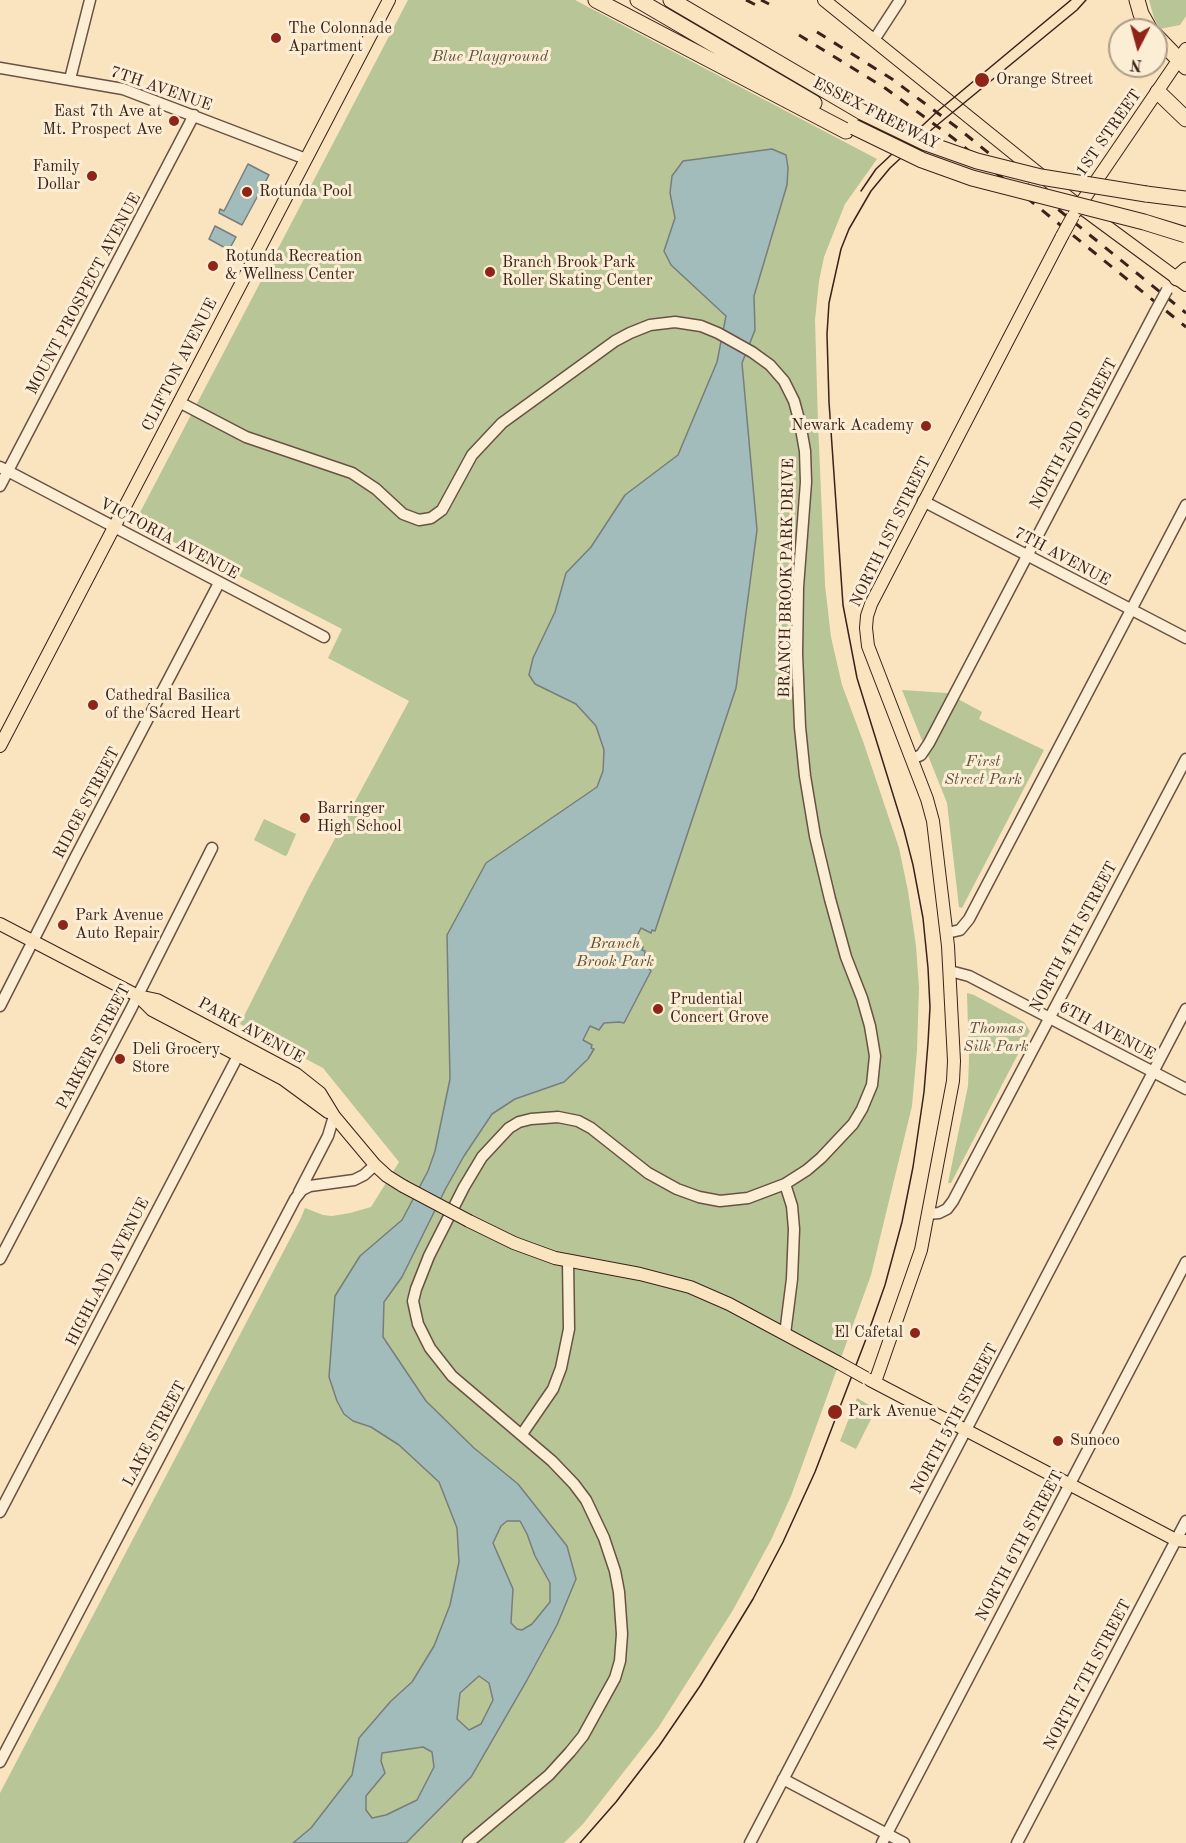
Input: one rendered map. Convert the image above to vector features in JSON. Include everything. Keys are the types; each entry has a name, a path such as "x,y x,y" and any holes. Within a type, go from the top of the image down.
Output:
{"highway":[{"path":"596,0 850,129"},
{"name":"ESSEX FREEWAY","path":"638,0 850,129 914,157 955,173 1024,193 1144,222 1186,236"},
{"name":"ESSEX FREEWAY","path":"670,0 862,112 943,150 1008,170 1079,184 1186,199"},
{"path":"1137,0 1143,18"},
{"path":"1168,46 1184,59"},
{"path":"1158,92 1186,118"}],"main road":[{"name":"CLIFTON AVENUE","path":"0,746 389,0"},
{"path":"824,0 1076,211 1179,281"},
{"name":"1ST STREET","path":"1076,211 1158,92 1184,59"},
{"name":"NORTH 1ST STREET","path":"928,1214 954,1075 947,933 932,814 868,646 867,616 923,501 1076,211"},
{"name":"PARK AVENUE","path":"0,924 138,996 157,1000 241,1050 334,1116 387,1176 469,1221 523,1247 568,1260 678,1283 715,1298 1181,1540 1186,1551"},
{"path":"871,1380 919,1256 928,1214"}],"street":[{"path":"70,79 90,0"},
{"path":"874,40 900,0"},
{"name":"7TH AVENUE","path":"0,68 123,89 306,159"},
{"name":"MOUNT PROSPECT AVENUE","path":"0,486 4,469 194,115"},
{"name":"NORTH 2ND STREET","path":"912,759 921,755 929,743 1155,312 1179,281"},
{"name":"BRANCH BROOK PARK DRIVE","path":"178,402 246,436 352,473 376,489 403,514 423,520 435,516 442,510 477,448 495,429 615,341 640,328 666,322 684,323 711,330 758,357 775,370 788,388 797,408 804,443 806,489 798,587 797,654 805,776 818,849 830,899 846,957 868,1016 874,1056 874,1076 870,1093 862,1109 853,1125 841,1139 814,1164 785,1184 756,1196 734,1201 720,1201 692,1195 656,1178 591,1128 578,1121 564,1118 538,1118 514,1125 498,1138 482,1157 464,1187 425,1265 414,1301 416,1316 430,1348 440,1363 464,1388 552,1461 586,1500 608,1548 617,1582 622,1623 618,1669 588,1727 557,1767 527,1795 468,1843"},
{"name":"VICTORIA AVENUE","path":"4,469 324,637"},
{"name":"7TH AVENUE","path":"923,501 1186,638"},
{"path":"947,933 960,930 969,920 1186,505"},
{"name":"RIDGE STREET","path":"0,1006 219,583"},
{"name":"NORTH 4TH STREET","path":"928,1214 939,1213 950,1206 1186,759"},
{"name":"PARKER STREET","path":"0,1259 212,849"},
{"name":"6TH AVENUE","path":"950,971 969,976 1186,1089"},
{"name":"NORTH 5TH STREET","path":"750,1843 1186,1009"},
{"name":"HIGHLAND AVENUE","path":"0,1512 241,1050"},
{"name":"LAKE STREET","path":"0,1762 328,1136 334,1116"},
{"path":"295,1199 302,1190 310,1186 354,1179 364,1175 375,1165"},
{"path":"785,1184 792,1206 794,1228 792,1279 785,1334"},
{"path":"522,1434 553,1389 561,1368 569,1329 568,1260"},
{"name":"NORTH 6TH STREET","path":"884,1838 1186,1262"},
{"name":"NORTH 7TH STREET","path":"1017,1843 1181,1540 1186,1521"},
{"path":"783,1779 884,1838 904,1843"}],"green space":[{"name":"Branch Brook Park","path":"408,0 575,0 877,159 845,204 824,257 815,320 818,423 825,585 831,637 842,685 899,848 916,946 919,988 912,1106 871,1275 791,1496 771,1540 733,1610 658,1728 583,1824 564,1843 0,1843 0,1793 305,1208 332,1216 371,1207 399,1162 323,1068 240,1024 310,885 409,701 328,658 342,629 135,522"},
{"path":"1149,0 1186,0 1186,16 1180,25 1168,27 1168,18 1154,18"},
{"name":"First Street Park","path":"902,690 947,693 982,712 979,719 1044,750 962,908 959,907 947,803"},
{"path":"264,819 296,834 287,855 254,840"},
{"name":"Thomas Silk Park","path":"967,993 1024,1022 1030,1031 951,1183 948,1183 968,1086"},
{"path":"857,1398 876,1409 856,1449 840,1441"}],"water":[{"path":"772,149 786,155 788,168 787,185 754,296 755,330 742,363 757,530 736,688 655,931 652,930 651,933 641,928 634,942 643,947 644,962 651,971 624,1023 604,1023 599,1030 590,1026 583,1040 592,1045 591,1048 594,1049 588,1059 564,1082 515,1099 492,1114 464,1156 402,1277 384,1302 383,1337 426,1401 474,1448 518,1484 567,1546 576,1579 557,1625 471,1777 406,1843 293,1843 311,1828 352,1775 359,1738 391,1701 412,1682 434,1646 450,1605 459,1562 457,1528 439,1482 399,1445 371,1427 353,1421 344,1414 337,1401 329,1377 335,1296 360,1256 402,1220 428,1171 435,1151 450,1079 447,935 486,863 597,787 603,771 604,750 596,726 576,704 535,684 529,675 533,658 555,612 566,573 591,547 625,495 678,455 717,362 726,316 671,265 664,251 675,218 670,193 672,176 683,161","holes":["507,1521 520,1521 550,1583 550,1602 532,1624 522,1630 517,1629 511,1623 513,1589 493,1543 501,1526","479,1676 489,1683 493,1700 481,1724 469,1730 457,1719 460,1693","423,1747 432,1752 434,1767 417,1800 386,1815 372,1818 366,1810 366,1796 385,1773 381,1761 382,1753"]},
{"name":"Rotunda Pool","path":"248,164 269,175 242,225 219,213 220,209 224,211"},
{"path":"215,226 236,237 229,250 209,239"}],"tram line":[{"path":"861,191 876,169 939,110 1071,0"},
{"path":"580,1843 616,1802 659,1746 700,1686 753,1599 783,1542 815,1472 885,1285 902,1222 913,1167 924,1092 928,1043 930,1007 928,968 923,918 913,865 857,678 843,605 829,402 827,334 829,303 841,249 849,229 871,191 890,168 930,131 1077,10 1086,0"}],"railway":[{"path":"746,0 756,5"},
{"path":"761,0 769,4"},
{"path":"817,32 892,79 959,129 1186,313"},
{"path":"799,35 885,88 953,138 1186,327"}],"place":[{"name":"The Colonnade Apartment","path":"276,38"},
{"name":"Orange Street","path":"982,80"},
{"name":"East 7th Ave at Mt. Prospect Ave","path":"174,121"},
{"name":"Family Dollar","path":"92,176"},
{"name":"Rotunda Pool","path":"247,192"},
{"name":"Rotunda Recreation & Wellness Center","path":"213,266"},
{"name":"Branch Brook Park Roller Skating Center","path":"490,272"},
{"name":"Newark Academy","path":"926,426"},
{"name":"Cathedral Basilica of the Sacred Heart","path":"93,705"},
{"name":"Barringer High School","path":"305,818"},
{"name":"Park Avenue Auto Repair","path":"63,925"},
{"name":"Prudential Concert Grove","path":"658,1009"},
{"name":"Deli Grocery Store","path":"120,1059"},
{"name":"El Cafetal","path":"915,1333"},
{"name":"Park Avenue","path":"835,1412"},
{"name":"Sunoco","path":"1058,1441"}],"park label":[{"name":"Blue Playground","path":"490,57"}]}
